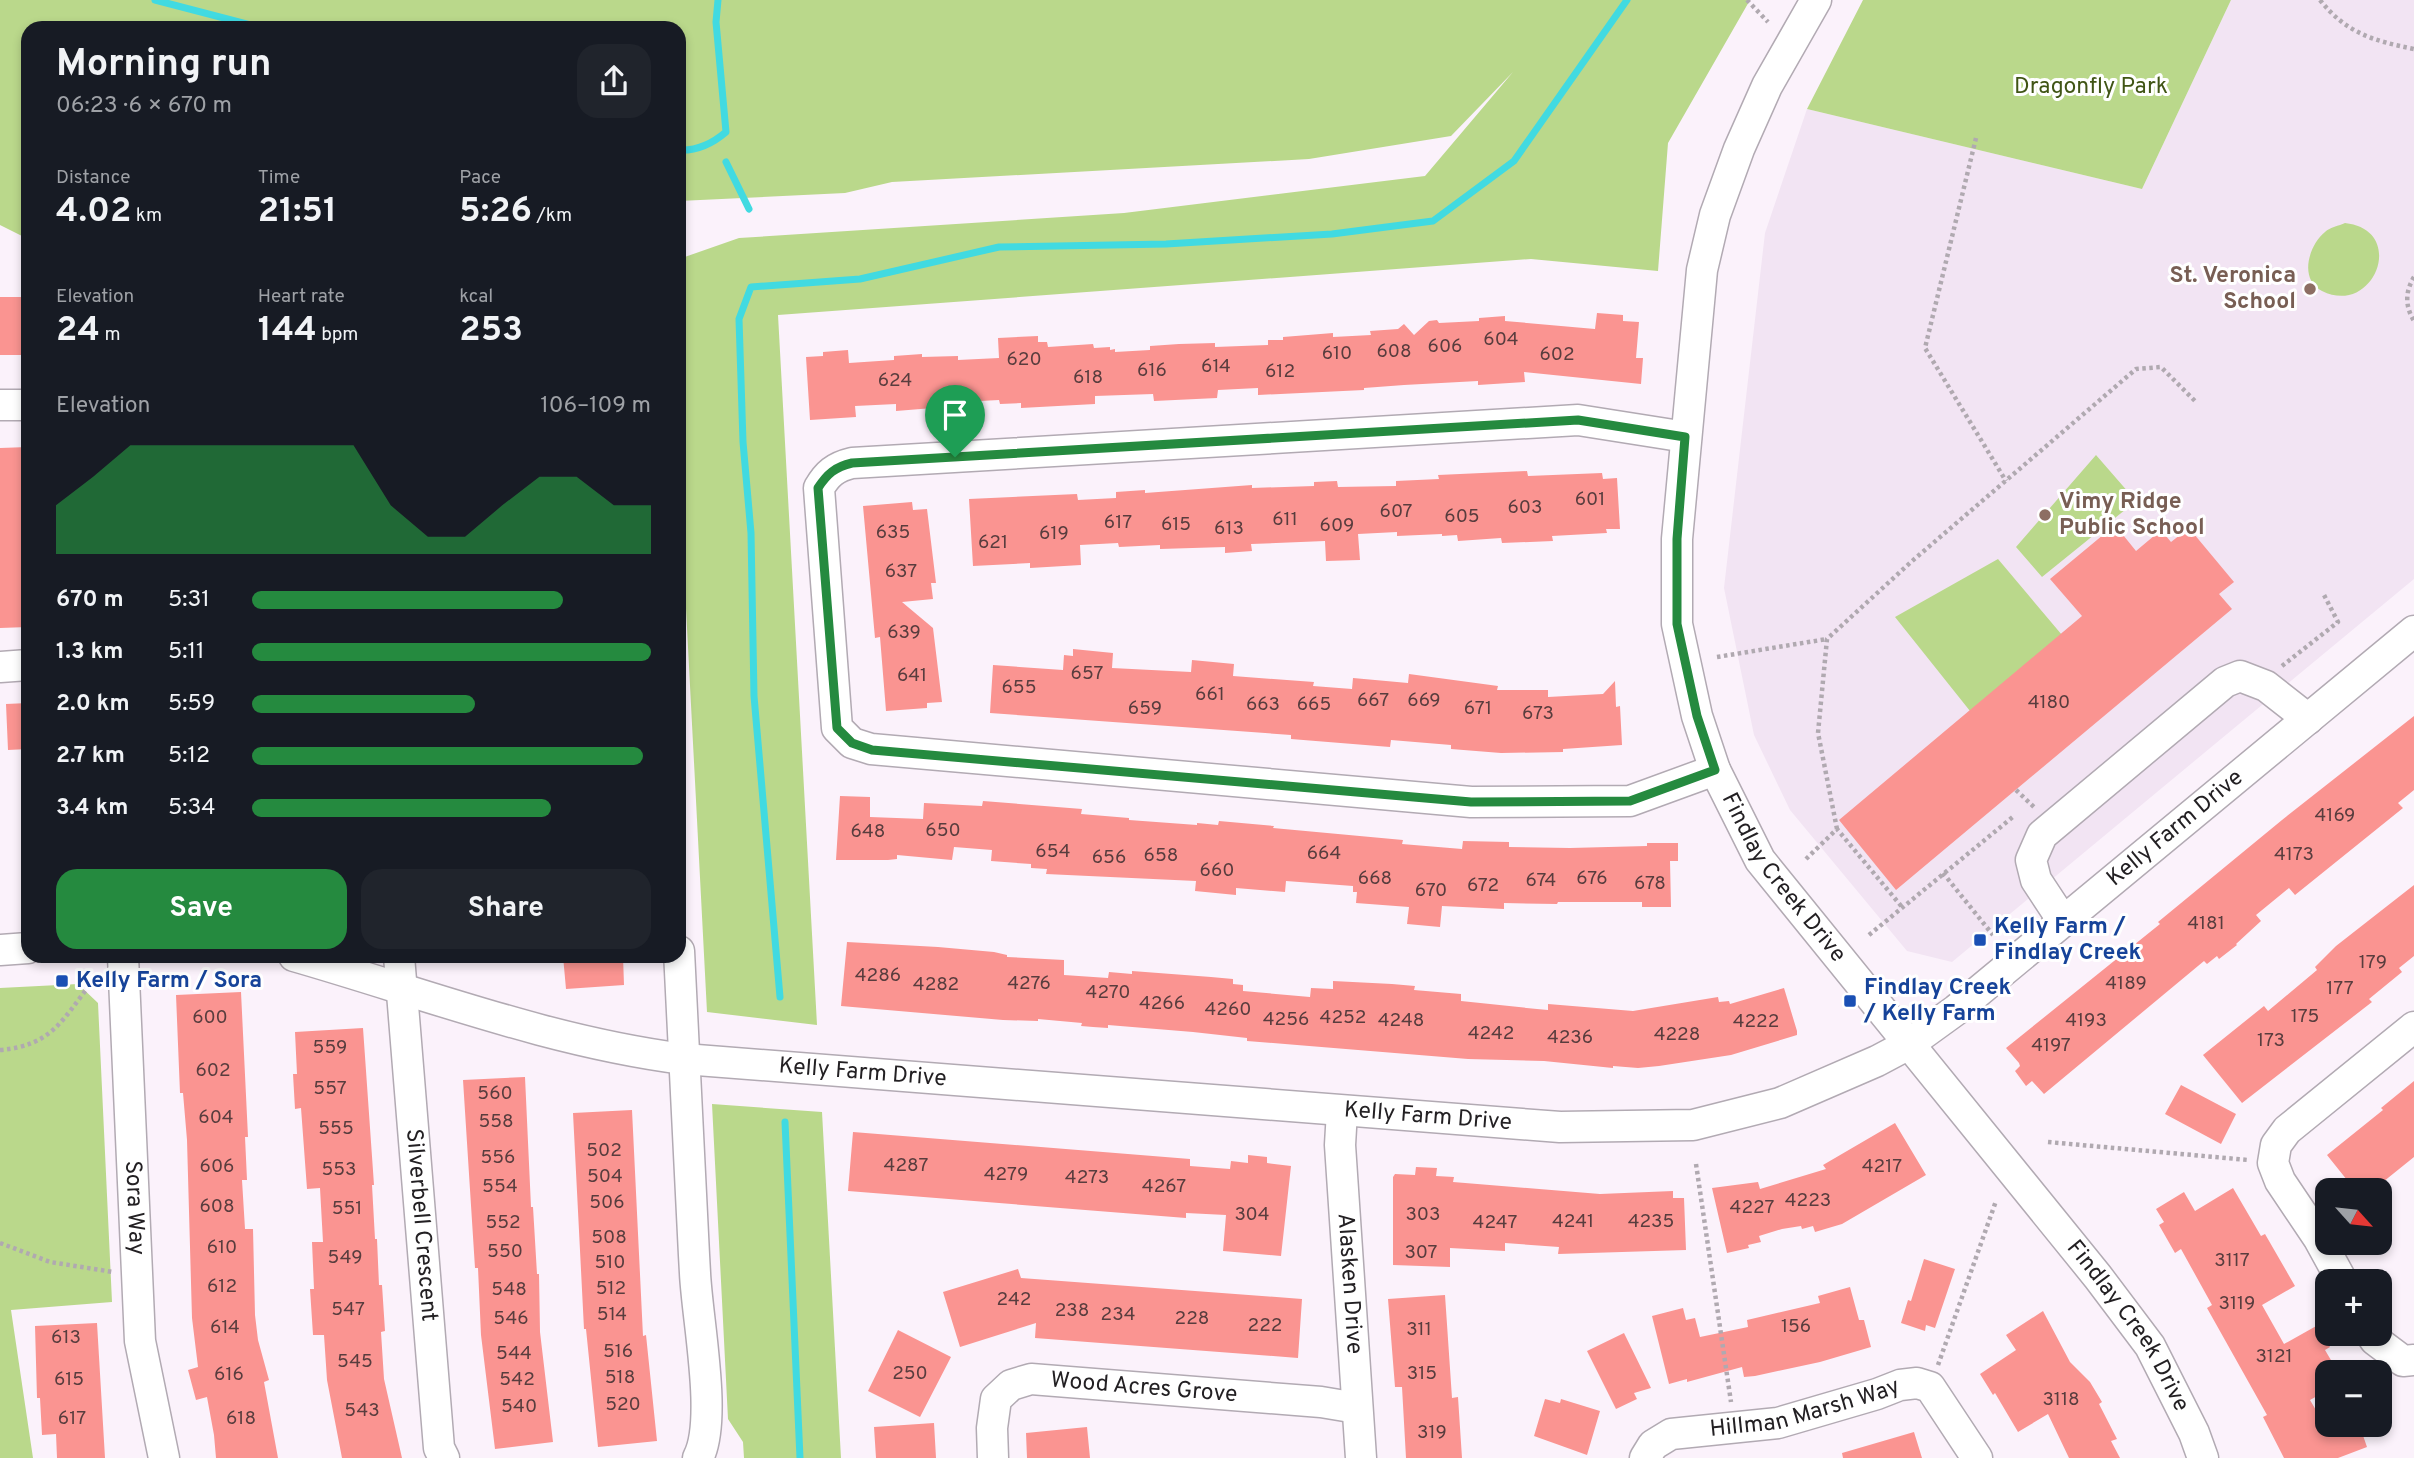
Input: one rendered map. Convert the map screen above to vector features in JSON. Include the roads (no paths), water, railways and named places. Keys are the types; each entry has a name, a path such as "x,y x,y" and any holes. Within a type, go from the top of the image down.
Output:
{"street":[{"name":"Findlay Creek Drive","path":"1816,0 1767,86 1739,149 1715,215 1702,270 1677,539 1677,624 1697,716 1715,770 1760,860 2015,1172 2150,1346 2203,1458"},
{"path":"0,405 21,405"},
{"path":"1685,437 1578,420 852,463 838,467 827,475 818,488 837,728 852,743 872,750 1471,802 1630,801 1715,770"},
{"name":"Kelly Farm Drive","path":"317,963 567,1038 684,1059 1560,1127 1693,1125 1780,1103 1877,1061 1909,1044 1956,1010 2414,631"},
{"path":"0,667 21,666"},
{"path":"2063,921 2036,880 2031,860 2042,835 2225,681 2240,676 2266,686 2308,719"},
{"path":"0,950 21,948"},
{"name":"Sora Way","path":"123,963 140,1340 164,1458"},
{"name":"Silverbell Crescent","path":"400,963 439,1448 444,1458"},
{"path":"680,963 695,1276 707,1418 703,1448 698,1458"},
{"path":"2335,1269 2280,1181 2273,1163 2276,1144 2287,1130 2414,1027"},
{"name":"Alasken Drive","path":"1342,1111 1339,1146 1361,1458"},
{"path":"2383,1346 2403,1361 2414,1360"},
{"name":"Wood Acres Grove","path":"993,1458 992,1428 996,1399 1011,1385 1031,1379 1321,1402 1357,1408"},
{"name":"Hillman Marsh Way","path":"1646,1458 1653,1445 1671,1434 1778,1423 1877,1394 1900,1384 1917,1383 1930,1387 1978,1458"}],"waterway":[{"path":"155,0 235,21"},
{"path":"686,149 704,146 726,132 716,22 718,0"},
{"path":"780,997 754,696 751,533 743,442 739,319 751,287 860,279 999,247 1166,244 1332,234 1433,221 1514,161 1627,0"},
{"path":"726,162 749,209"},
{"path":"785,1122 800,1458"}],"place":[{"name":"St. Veronica School","path":"2310,289"},
{"name":"Vimy Ridge Public School","path":"2045,515"},
{"name":"Kelly Farm / Findlay Creek","path":"1980,940"},
{"name":"Kelly Farm / Sora","path":"62,981"},
{"name":"Findlay Creek / Kelly Farm","path":"1850,1001"}],"park label":[{"name":"Dragonfly Park","path":"2091,87"}]}
